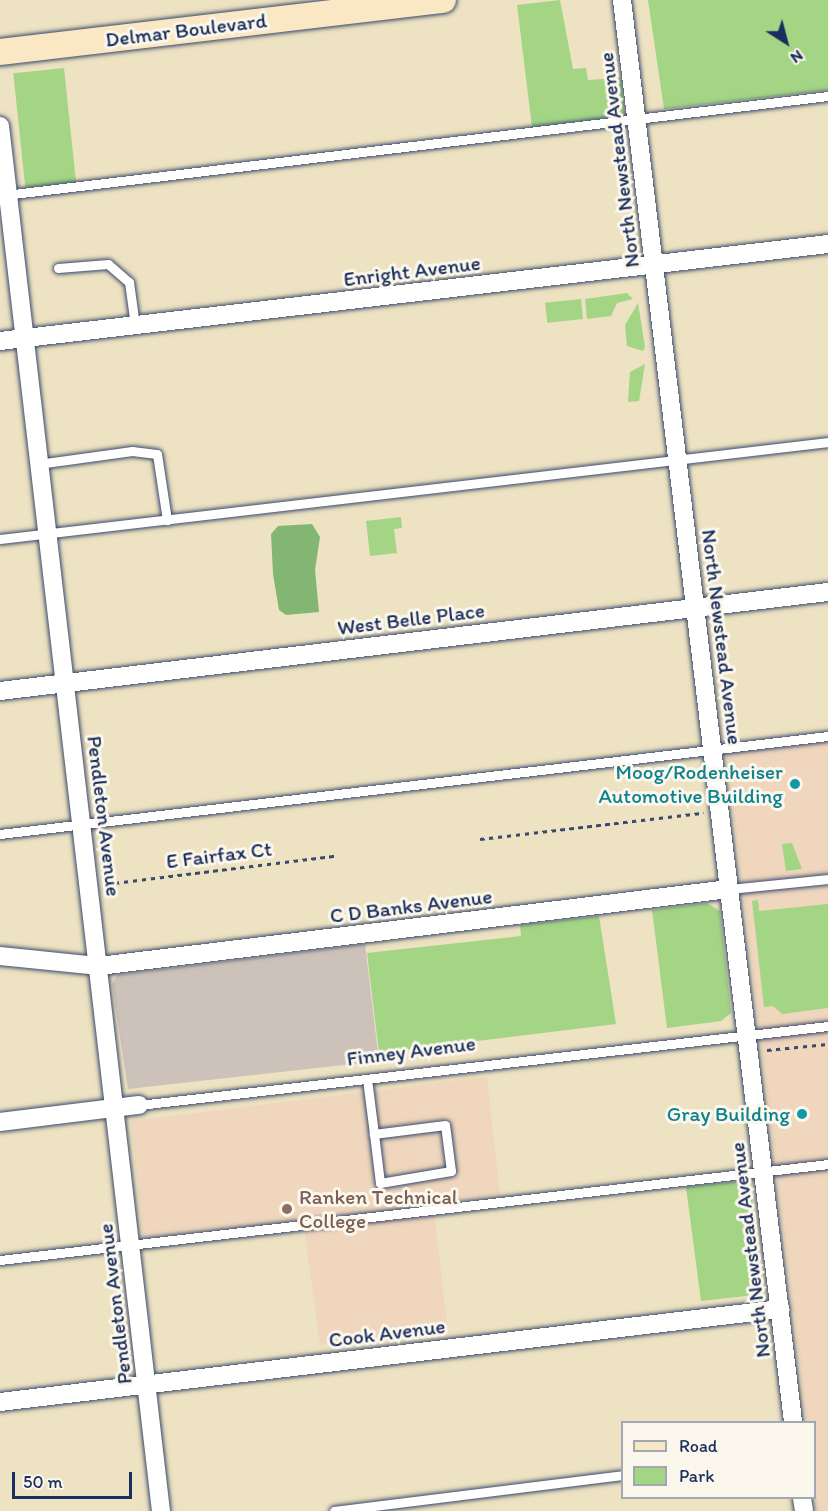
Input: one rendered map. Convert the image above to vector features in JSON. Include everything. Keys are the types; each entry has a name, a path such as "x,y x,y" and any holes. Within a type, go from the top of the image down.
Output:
{"main road":[{"name":"Delmar Boulevard","path":"0,52 443,0"}],"street":[{"name":"North Newstead Avenue","path":"622,0 714,749 793,1421"},
{"name":"Pendleton Avenue","path":"0,126 4,195 99,966 161,1511"},
{"name":"Enright Avenue","path":"0,341 828,244"},
{"name":"West Belle Place","path":"0,691 828,592"},
{"name":"C D Banks Avenue","path":"0,956 99,966 729,889"},
{"name":"Finney Avenue","path":"0,1122 139,1106"},
{"name":"Cook Avenue","path":"0,1402 780,1309"}],"lane":[{"path":"4,195 828,96"},
{"path":"58,268 108,264 129,282 135,325"},
{"path":"0,539 828,442"},
{"path":"37,464 132,451 156,454 167,520"},
{"path":"0,834 828,736"},
{"name":"C D Banks Avenue","path":"729,889 828,879"},
{"name":"Finney Avenue","path":"139,1106 828,1026"},
{"path":"367,1079 380,1183 451,1171 445,1125 374,1134"},
{"path":"0,1260 828,1164"},
{"path":"334,1511 621,1475"}],"path":[{"path":"480,839 704,813"},
{"name":"E Fairfax Ct","path":"106,884 335,856"},
{"path":"767,1050 828,1044"}],"shaded area":[{"path":"828,741 828,1511 815,1511 816,1421 806,1421 726,753"},
{"path":"365,944 379,1061 128,1089 112,984 117,975"},
{"name":"Ranken Technical College","path":"487,1077 500,1195 433,1204 448,1331 320,1345 303,1220 143,1238 131,1121"}],"green space":[{"path":"560,0 573,69 586,68 588,80 621,78 625,116 532,127 517,5"},
{"path":"648,0 828,0 828,90 664,109"},
{"path":"64,68 76,182 25,188 13,73"},
{"path":"627,293 633,299 617,303 611,316 587,319 585,299"},
{"path":"581,299 583,319 547,323 545,303"},
{"path":"638,303 645,347 643,351 627,346 625,325"},
{"path":"645,364 639,401 628,402 630,372"},
{"path":"401,517 402,528 394,529 397,553 370,556 366,521"},
{"path":"312,524 320,537 315,570 319,612 286,615 279,610 273,574 271,534 278,526"},
{"path":"792,843 802,869 786,871 782,844"},
{"path":"758,900 759,911 828,904 828,1008 782,1014 773,1006 764,1007 752,901"},
{"path":"707,903 720,911 731,1013 721,1021 667,1028 652,910"},
{"path":"599,916 616,1024 379,1053 367,953 521,936 520,925"},
{"path":"750,1180 763,1284 754,1284 755,1295 701,1301 686,1187"}],"place":[{"name":"Moog/Rodenheiser Automotive Building","path":"795,784"},
{"name":"Gray Building","path":"802,1114"},
{"name":"Ranken Technical College","path":"287,1209"}]}
